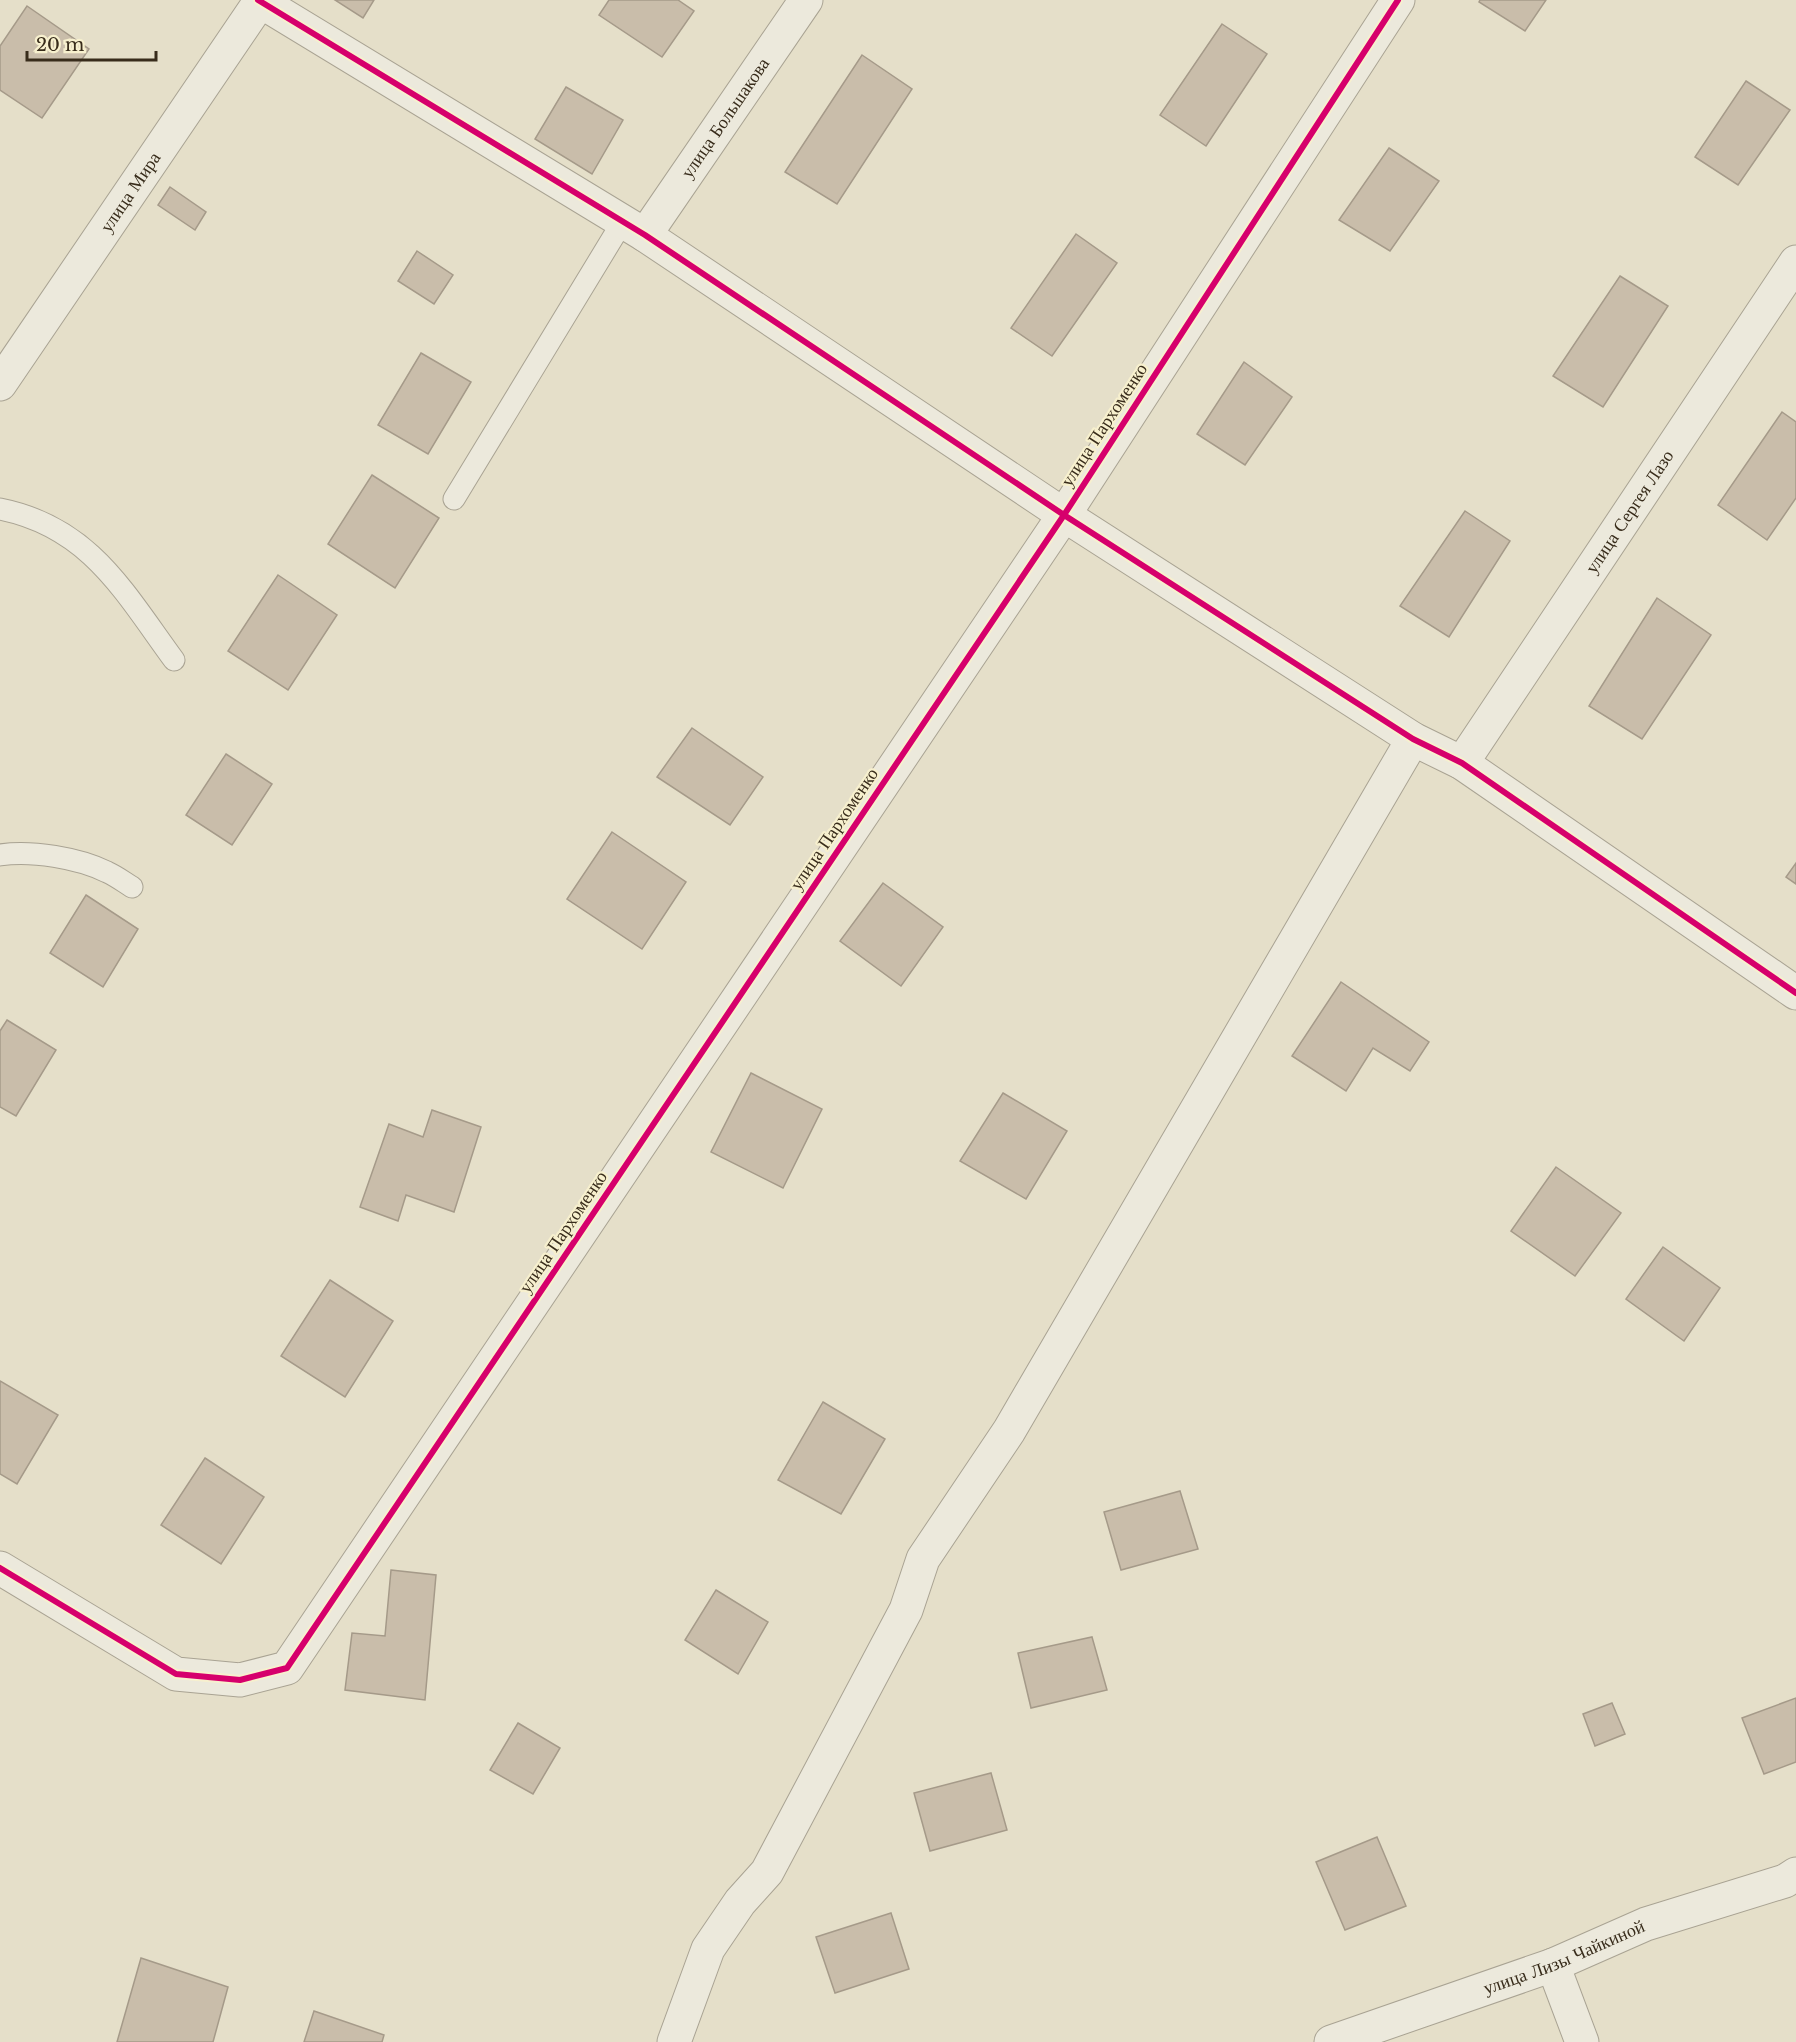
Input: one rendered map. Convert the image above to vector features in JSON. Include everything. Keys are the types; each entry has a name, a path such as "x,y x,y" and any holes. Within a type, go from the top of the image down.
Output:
{"street":[{"path":"260,0 634,228 1064,515 1413,739 1462,763 1796,993"},
{"name":"улица Мира","path":"0,384 260,0"},
{"name":"улица Большакова","path":"634,228 806,0"},
{"name":"улица Пархоменко","path":"0,1568 176,1674 240,1680 287,1668 1064,515 1398,0"},
{"name":"улица Сергея Лазо","path":"1462,763 1796,262"},
{"path":"674,2042 708,1949 740,1902 767,1872 906,1610 923,1559 1009,1431 1413,739"},
{"name":"улица Лизы Чайкиной","path":"1331,2042 1553,1965 1646,1924 1785,1881 1796,1874"},
{"path":"1553,1965 1582,2042"}],"lane":[{"path":"454,499 634,228"},
{"path":"0,509 61,530 90,552 120,585 174,660"},
{"path":"0,855 16,852 66,859 107,872 132,887"}],"building":[{"path":"335,0 374,0 363,18"},
{"path":"609,0 678,0 694,11 662,57 599,15"},
{"path":"1480,0 1546,0 1525,31 1479,2"},
{"path":"27,6 89,49 42,118 0,90 0,46"},
{"path":"1222,24 1267,54 1206,146 1160,115"},
{"path":"862,55 912,89 837,204 785,172"},
{"path":"1746,81 1790,110 1738,185 1695,157"},
{"path":"566,87 623,120 592,174 535,139"},
{"path":"1389,148 1439,181 1390,251 1339,220"},
{"path":"170,187 206,212 195,230 158,205"},
{"path":"1076,234 1117,263 1052,356 1011,328"},
{"path":"417,251 453,275 434,304 398,281"},
{"path":"1620,276 1668,306 1603,407 1553,376"},
{"path":"421,353 471,382 428,454 378,425"},
{"path":"1244,362 1292,397 1245,465 1197,434"},
{"path":"1782,412 1796,422 1796,498 1767,540 1718,505"},
{"path":"372,475 439,518 395,588 328,544"},
{"path":"1465,511 1510,541 1449,637 1400,606"},
{"path":"278,575 337,615 288,690 228,651"},
{"path":"1657,598 1711,635 1642,739 1589,706"},
{"path":"692,728 763,777 730,825 657,777"},
{"path":"226,754 272,784 232,845 186,815"},
{"path":"612,832 686,882 642,949 567,899"},
{"path":"1796,863 1796,884 1786,877"},
{"path":"883,883 943,927 901,986 840,941"},
{"path":"86,895 138,929 103,987 50,953"},
{"path":"1341,982 1429,1042 1410,1071 1373,1048 1346,1091 1292,1056"},
{"path":"7,1020 56,1050 16,1116 0,1107 0,1031"},
{"path":"751,1073 822,1109 783,1188 711,1152"},
{"path":"1003,1093 1067,1131 1026,1199 960,1161"},
{"path":"432,1110 481,1127 454,1212 406,1195 398,1221 360,1207 389,1124 423,1137"},
{"path":"1556,1167 1621,1213 1575,1276 1511,1231"},
{"path":"1663,1247 1720,1288 1684,1341 1626,1299"},
{"path":"330,1280 393,1321 345,1397 281,1356"},
{"path":"0,1381 58,1415 17,1484 0,1474"},
{"path":"823,1402 885,1439 841,1514 778,1480"},
{"path":"205,1458 264,1497 221,1564 161,1525"},
{"path":"1180,1491 1198,1549 1121,1570 1104,1512"},
{"path":"391,1570 436,1575 425,1700 345,1690 352,1633 385,1636"},
{"path":"716,1590 768,1622 738,1674 685,1640"},
{"path":"1092,1637 1107,1690 1031,1708 1018,1653"},
{"path":"1796,1698 1796,1762 1764,1774 1742,1718"},
{"path":"1612,1703 1625,1734 1595,1746 1583,1714"},
{"path":"518,1723 560,1748 533,1794 490,1770"},
{"path":"991,1773 1007,1830 930,1851 914,1793"},
{"path":"1377,1837 1406,1906 1345,1930 1316,1862"},
{"path":"891,1913 909,1969 835,1993 816,1937"},
{"path":"141,1958 228,1987 213,2042 117,2042"},
{"path":"314,2011 384,2035 382,2042 304,2042"}],"cycle path":[{"path":"258,0 645,235 1064,515 1413,739 1462,763 1796,993"},
{"path":"0,1568 176,1674 240,1680 287,1668 1064,515 1398,0"}]}
